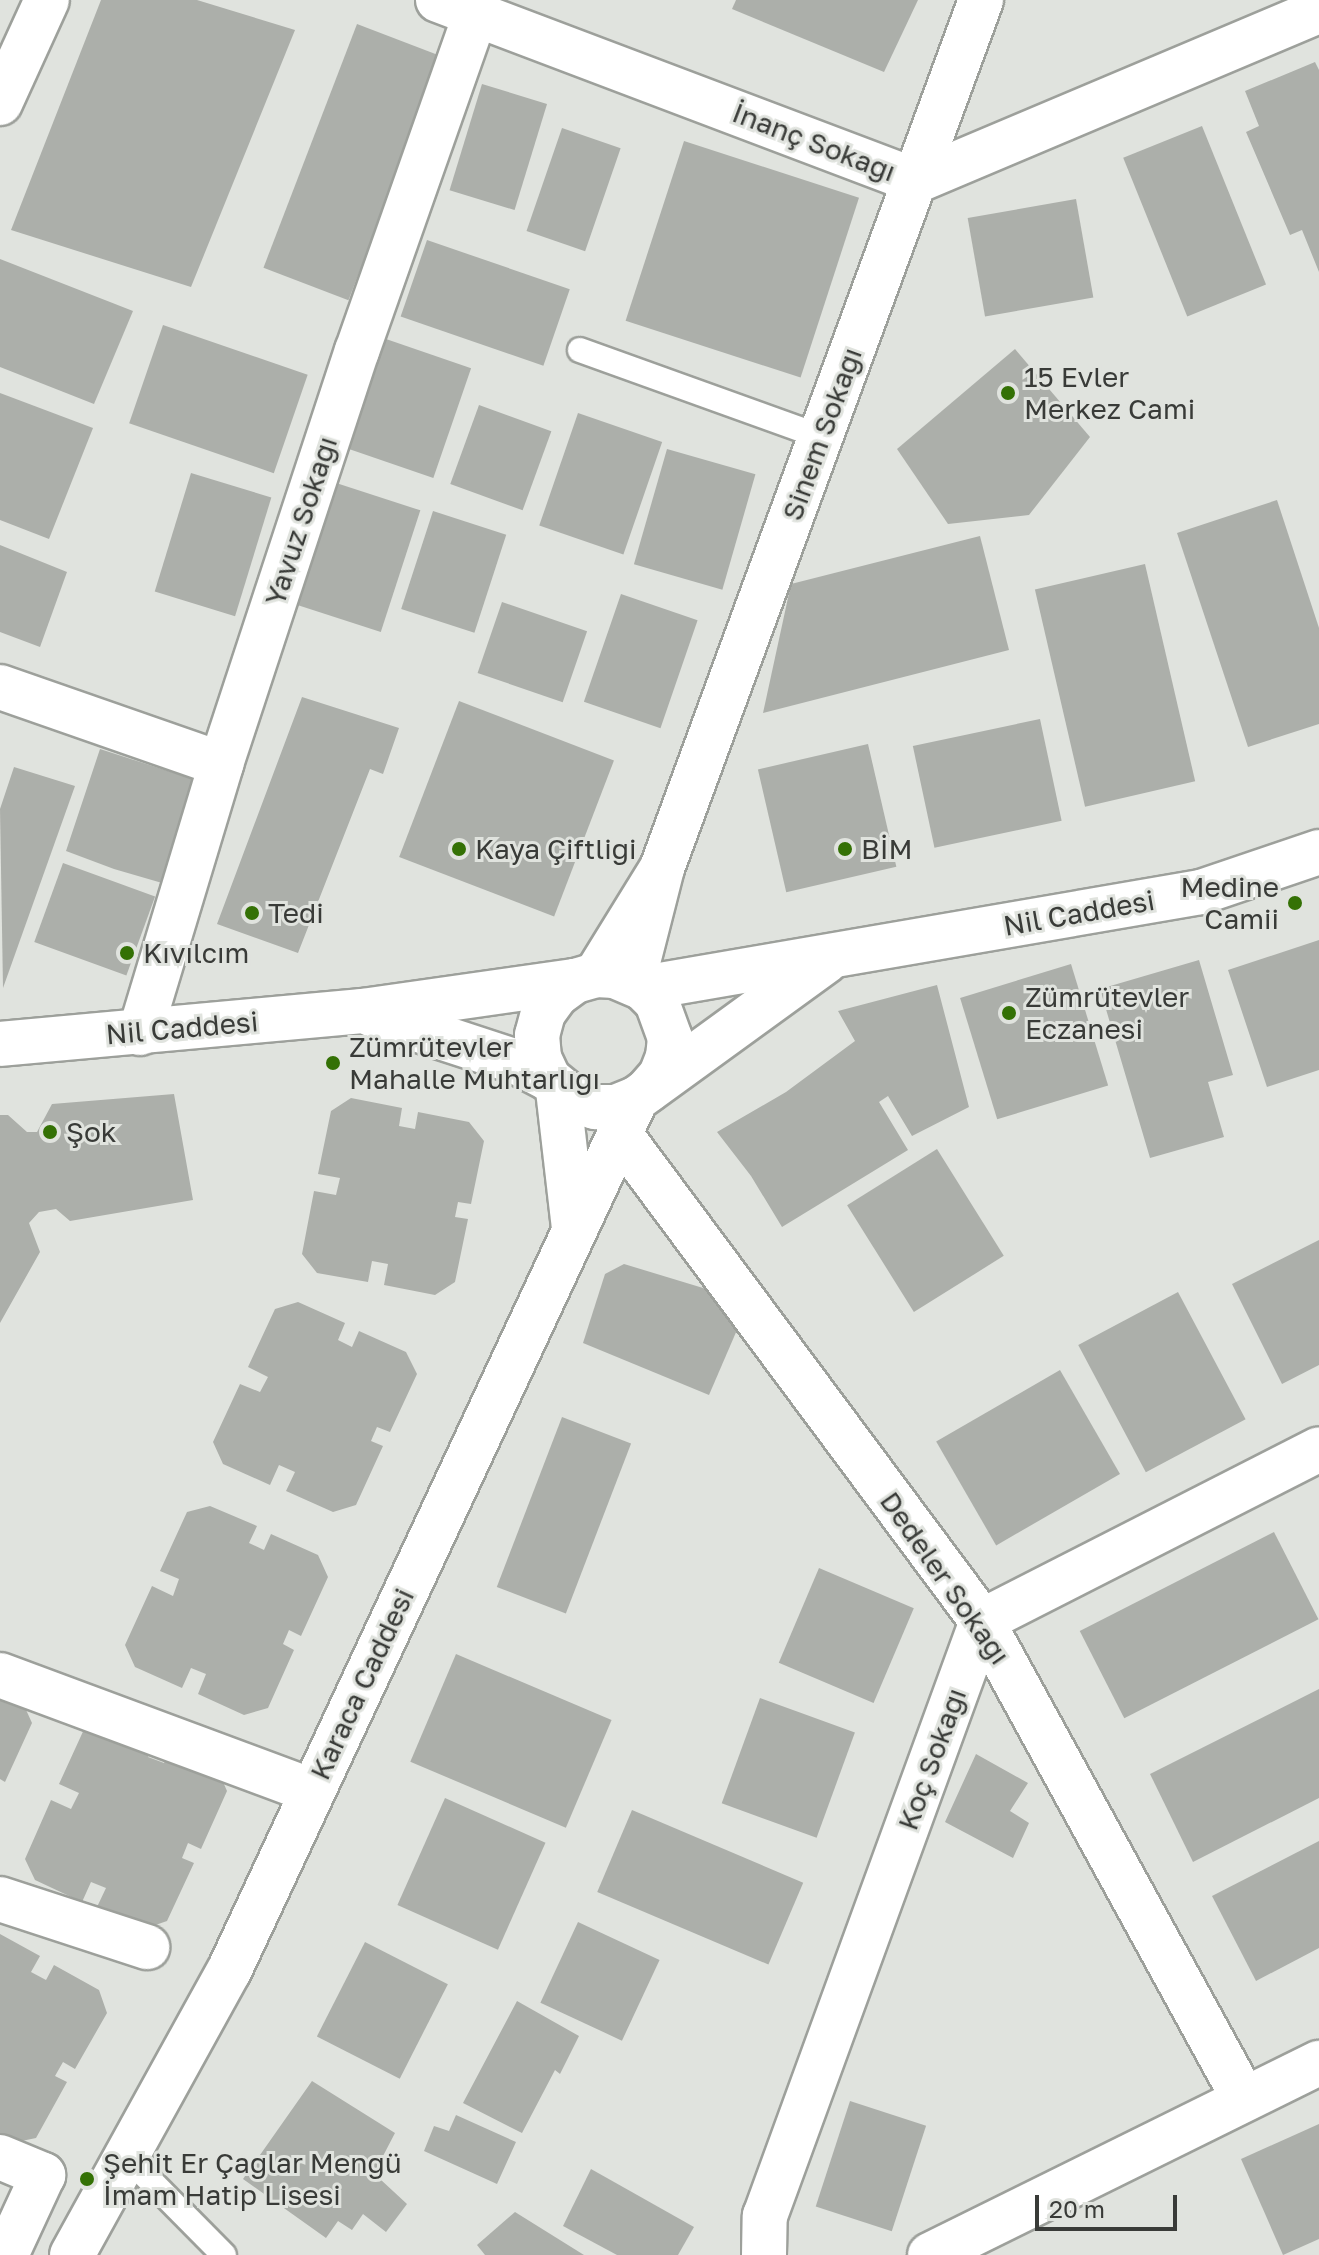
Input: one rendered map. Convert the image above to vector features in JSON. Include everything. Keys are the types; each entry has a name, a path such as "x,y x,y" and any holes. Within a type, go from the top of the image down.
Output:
{"street":[{"path":"0,103 47,0"},
{"name":"Sinem Sokağı","path":"612,982 662,868 981,0"},
{"name":"İnanç Sokağı","path":"457,7 916,181 1319,11"},
{"name":"Yavuz Sokağı","path":"140,1033 221,764 357,351 457,7"},
{"path":"0,687 221,764"},
{"name":"Nil Caddesi","path":"0,1044 363,1011 834,955 1201,892 1319,852"},
{"name":"Nil Caddesi","path":"363,1011 517,1062 576,1101 595,1107 634,1107 834,955"},
{"path":"574,1228 553,1084 539,1058 537,1035 543,1013 556,995 612,982 657,1002 670,1038 668,1057 661,1075 634,1107"},
{"name":"Karaca Caddesi","path":"72,2255 124,2154 229,1971 574,1228 634,1107"},
{"name":"Dedeler Sokağı","path":"634,1107 982,1621 1244,2099"},
{"path":"982,1621 1319,1449"},
{"name":"Koç Sokağı","path":"764,2255 765,2216 982,1621"},
{"path":"0,1675 312,1791"},
{"path":"0,1899 147,1947"},
{"path":"930,2255 1319,2063"},
{"path":"0,2157 43,2175 6,2255"}],"lane":[{"path":"580,350 821,437"},
{"path":"124,2154 224,2255"}],"building":[{"path":"101,0 197,0 295,30 191,287 11,230"},
{"path":"736,0 918,0 884,72 732,9"},
{"path":"357,24 442,57 348,300 263,268"},
{"path":"1315,62 1319,70 1319,272 1302,230 1290,235 1246,132 1259,126 1245,91"},
{"path":"482,84 547,104 515,210 450,190"},
{"path":"1202,126 1266,285 1187,316 1123,158"},
{"path":"562,128 621,148 585,251 527,231"},
{"path":"684,141 859,198 801,378 626,321"},
{"path":"1076,199 1093,297 985,317 968,218"},
{"path":"427,240 570,289 543,366 401,317"},
{"path":"0,259 133,311 94,404 0,367"},
{"path":"163,325 308,375 274,473 129,423"},
{"path":"386,339 471,368 433,478 348,449"},
{"name":"15 Evler Merkez Cami","path":"1015,349 1090,437 1029,515 948,524 897,449"},
{"path":"0,393 93,428 49,539 0,520"},
{"path":"479,405 551,431 523,510 450,484"},
{"path":"578,413 662,442 623,554 539,526"},
{"path":"667,449 755,474 722,590 634,564"},
{"path":"191,473 271,498 235,616 155,592"},
{"path":"330,481 420,510 381,632 290,603"},
{"path":"1277,500 1319,628 1319,724 1248,747 1177,533"},
{"path":"433,511 506,535 474,633 401,609"},
{"path":"980,536 1009,650 763,713 791,584"},
{"path":"0,545 67,572 40,647 0,632"},
{"path":"1145,564 1195,781 1085,807 1035,589"},
{"path":"621,594 698,620 660,728 584,702"},
{"path":"502,602 587,631 563,702 478,673"},
{"path":"302,697 399,728 383,774 370,769 298,953 217,924"},
{"path":"459,701 614,760 554,916 399,857"},
{"path":"1040,719 1062,821 934,848 913,746"},
{"path":"868,744 896,867 786,892 758,769"},
{"path":"100,749 202,782 169,885 66,851"},
{"path":"14,767 75,786 3,988 0,809"},
{"path":"63,863 155,897 126,975 34,942"},
{"path":"1319,940 1319,1070 1267,1087 1228,970"},
{"path":"1199,960 1233,1075 1208,1082 1224,1137 1150,1158 1100,989"},
{"path":"1071,964 1108,1085 997,1119 960,998"},
{"path":"937,985 969,1107 912,1136 888,1096 879,1102 908,1150 782,1227 751,1176 717,1132 786,1092 855,1041 838,1011"},
{"path":"174,1094 193,1200 70,1221 56,1209 39,1212 29,1223 40,1252 0,1323 0,1115 8,1115 27,1132 37,1132 52,1104"},
{"path":"351,1098 402,1108 399,1126 415,1129 418,1112 469,1122 484,1141 471,1204 458,1202 455,1217 468,1219 455,1282 435,1295 384,1285 388,1264 372,1261 368,1282 317,1273 302,1254 314,1191 336,1195 340,1178 318,1174 331,1111"},
{"path":"937,1149 1004,1256 914,1312 847,1205"},
{"path":"1319,1240 1319,1365 1282,1384 1232,1284"},
{"path":"624,1264 736,1298 743,1316 709,1395 583,1343 605,1274"},
{"path":"1178,1292 1246,1419 1146,1472 1078,1345"},
{"path":"298,1302 345,1323 338,1340 352,1347 359,1331 406,1352 417,1374 390,1432 377,1427 371,1441 383,1446 356,1505 333,1512 286,1491 295,1472 279,1465 270,1485 223,1464 213,1442 240,1384 260,1392 268,1377 248,1367 275,1309"},
{"path":"1060,1370 1120,1474 996,1545 936,1442"},
{"path":"562,1417 631,1444 566,1613 497,1587"},
{"path":"210,1506 257,1526 249,1543 264,1550 271,1534 318,1555 328,1577 301,1636 289,1630 283,1644 294,1650 268,1708 244,1715 198,1694 206,1674 191,1668 182,1688 135,1667 125,1645 152,1586 173,1596 179,1579 160,1571 187,1512"},
{"path":"1274,1532 1318,1619 1124,1718 1080,1631"},
{"path":"819,1568 914,1608 874,1703 779,1663"},
{"path":"456,1654 612,1720 566,1828 410,1762"},
{"path":"1319,1689 1319,1798 1193,1862 1150,1774"},
{"path":"0,1691 22,1701 32,1723 5,1782 0,1779"},
{"path":"760,1698 855,1733 817,1838 722,1803"},
{"path":"86,1725 156,1740 148,1757 164,1763 171,1748 217,1768 227,1791 201,1849 188,1843 182,1858 194,1863 167,1921 144,1929 97,1907 106,1888 91,1882 82,1902 35,1880 25,1859 51,1800 71,1809 79,1793 59,1784"},
{"path":"976,1754 1028,1783 1010,1811 1029,1823 1013,1858 945,1822"},
{"path":"445,1798 545,1843 498,1950 397,1905"},
{"path":"632,1810 803,1883 768,1965 597,1892"},
{"path":"1319,1841 1319,1948 1256,1981 1212,1896"},
{"path":"578,1922 660,1960 622,2041 540,2003"},
{"path":"0,1934 40,1956 31,1972 46,1980 54,1965 99,1990 107,2013 75,2069 63,2062 55,2076 67,2082 36,2138 12,2143 0,2137"},
{"path":"365,1942 448,1984 400,2079 317,2036"},
{"path":"517,2001 579,2036 560,2074 555,2070 522,2133 463,2103"},
{"path":"312,2081 395,2133 383,2156 392,2163 380,2179 407,2204 386,2232 363,2214 352,2230 338,2221 326,2238 243,2179"},
{"path":"850,2101 926,2126 892,2231 816,2207"},
{"path":"456,2115 516,2142 497,2184 424,2151 434,2126 449,2131"},
{"path":"1319,2124 1319,2239 1283,2255 1241,2159"},
{"path":"591,2169 694,2227 678,2255 617,2255 563,2226"},
{"path":"515,2212 584,2255 485,2255 477,2245"}],"place":[{"name":"15 Evler Merkez Cami","path":"1008,393"},
{"name":"Kaya Çiftliği","path":"459,849"},
{"name":"BİM","path":"845,849"},
{"name":"Medine Camii","path":"1295,903"},
{"name":"Tedi","path":"252,913"},
{"name":"Kıvılcım","path":"127,953"},
{"name":"Zümrütevler Eczanesi","path":"1009,1013"},
{"name":"Zümrütevler Mahalle Muhtarlığı","path":"333,1063"},
{"name":"Şok","path":"50,1132"},
{"name":"Şehit Er Çağlar Mengü İmam Hatip Lisesi","path":"87,2179"}]}
